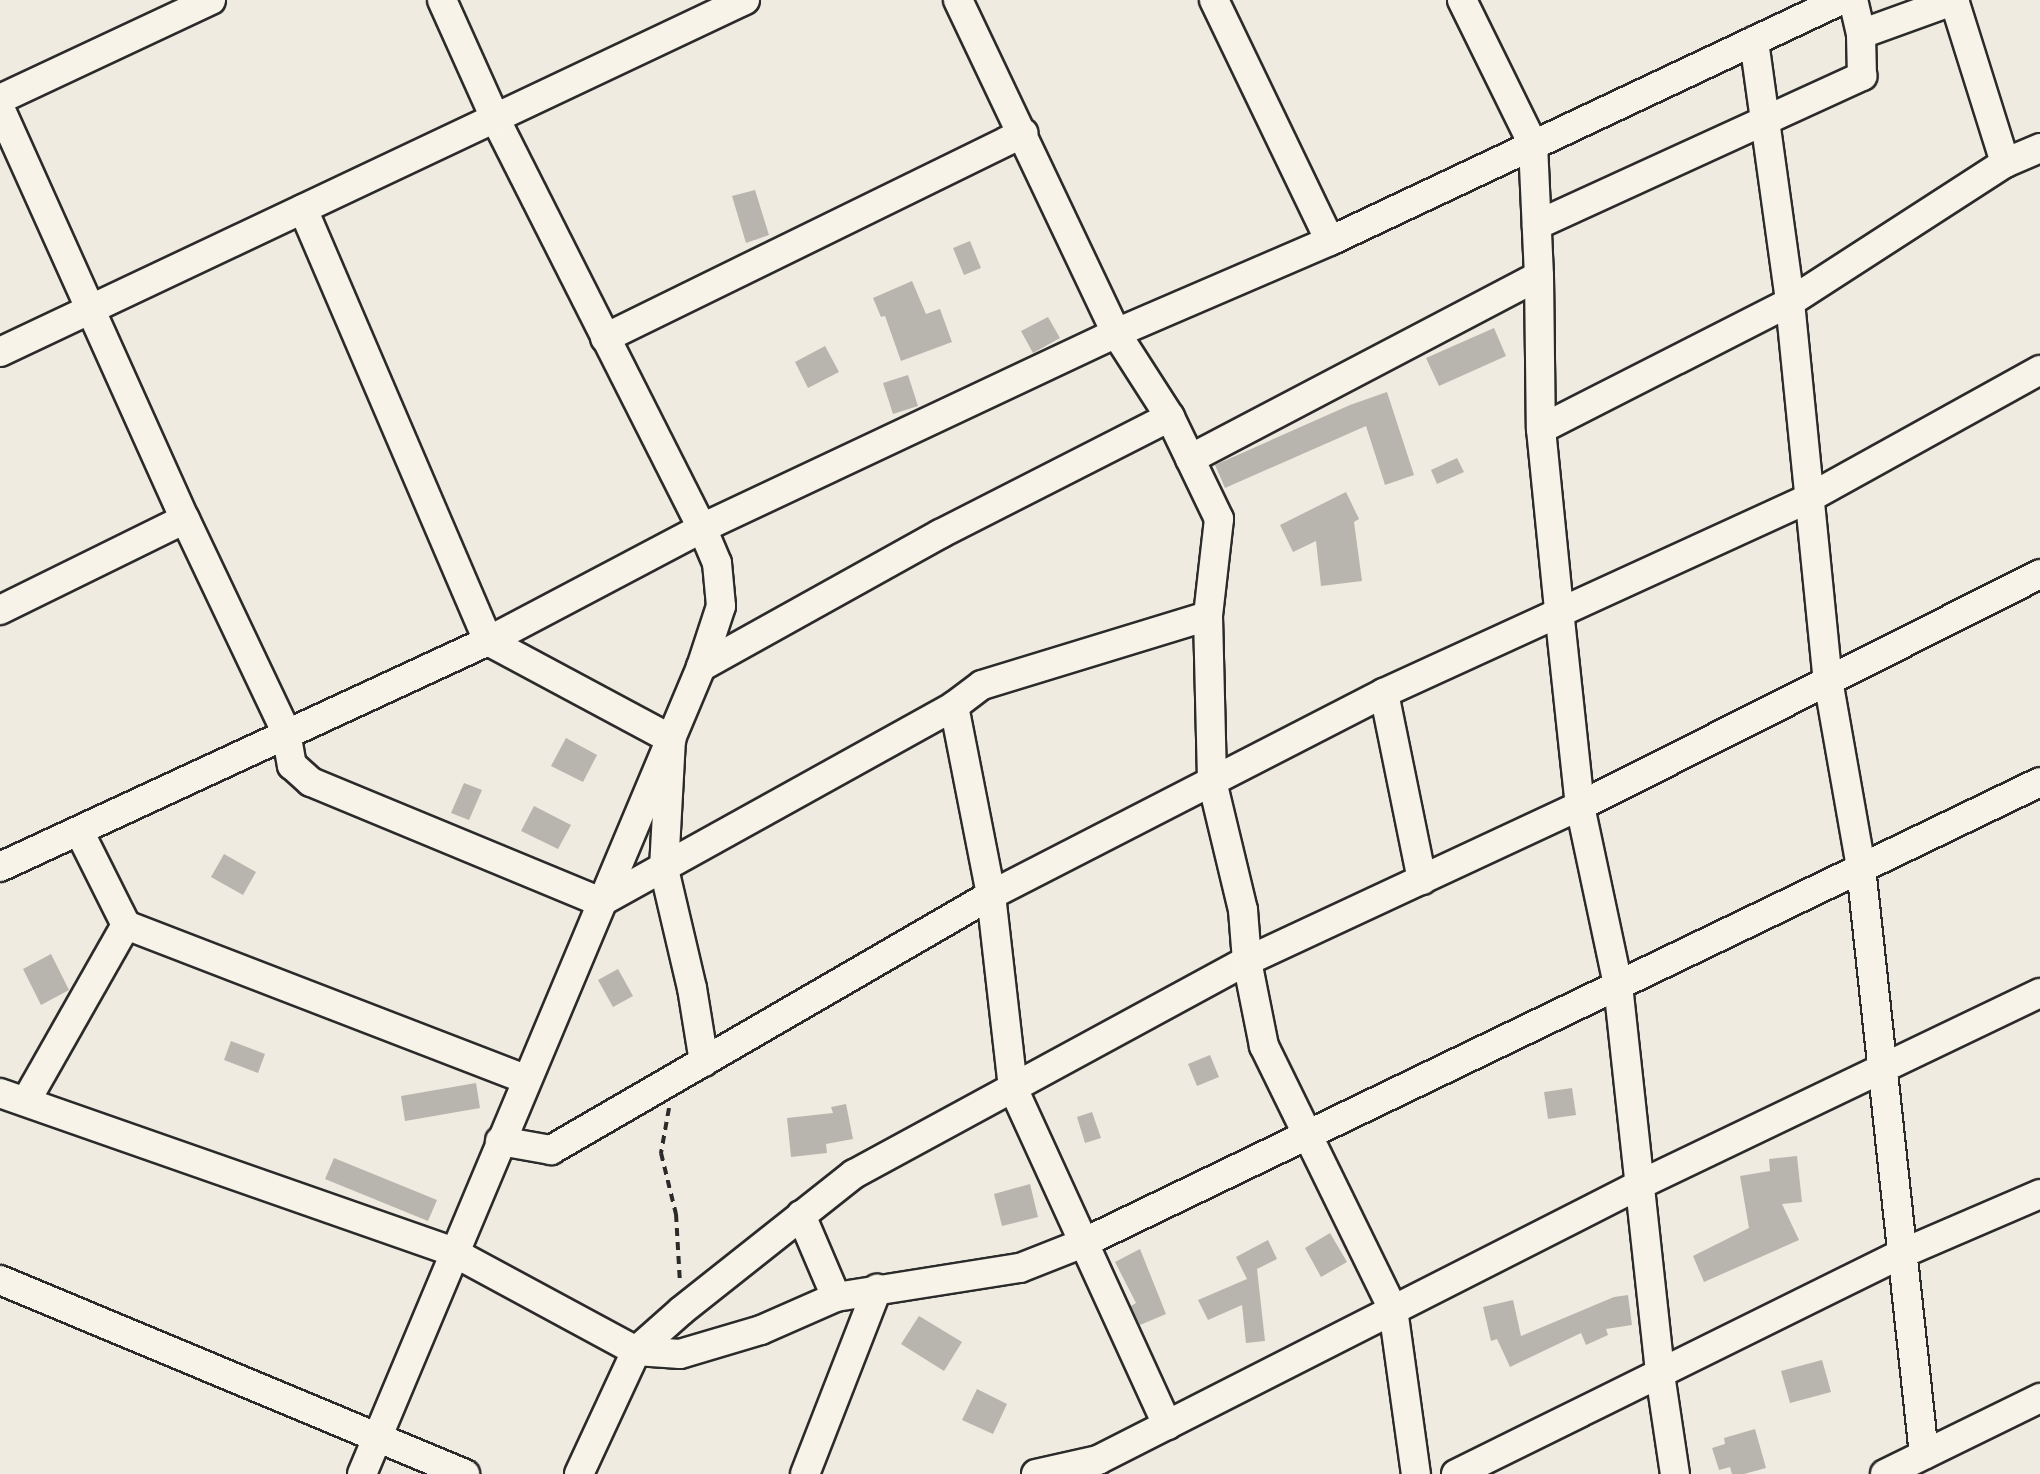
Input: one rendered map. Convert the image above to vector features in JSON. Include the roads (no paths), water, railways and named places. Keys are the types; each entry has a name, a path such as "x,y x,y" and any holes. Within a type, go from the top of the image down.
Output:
{"street":[{"path":"0,99 211,0"},
{"path":"362,1474 701,667 721,606 717,563 702,528 495,118 442,0"},
{"path":"0,352 495,118 703,9 745,0"},
{"path":"958,0 1116,333 1170,417 1219,519 1208,616 1212,781 1243,910 1247,961 1264,1046 1393,1309 1416,1474"},
{"path":"1214,0 1330,241"},
{"path":"1462,0 1533,144 1541,429 1559,610 1580,806 1618,985 1660,1374 1675,1474"},
{"path":"0,867 488,641 702,528 1116,333 1330,241 1841,0"},
{"path":"1537,225 1862,76 1861,34 1853,0"},
{"path":"1861,34 1955,0 2005,163"},
{"path":"1754,41 1790,302 1828,680 1861,868 1924,1455"},
{"path":"0,108 185,519 286,732 292,765 311,782 601,902"},
{"path":"605,338 1023,133"},
{"path":"1541,429 1790,302 2005,163 2040,148"},
{"path":"303,209 488,641 671,739"},
{"path":"1190,459 1539,276"},
{"path":"500,1141 551,1150 991,895 1384,693 1559,610 1809,498 2040,370"},
{"path":"701,667 940,534 1170,417"},
{"path":"0,610 185,519"},
{"path":"579,1474 636,1351 681,1311 854,1174 1247,961 1580,806 2040,574"},
{"path":"601,902 954,706 982,685 1208,616"},
{"path":"1384,693 1422,880"},
{"path":"954,706 991,895 1013,1088 1081,1244 1167,1425"},
{"path":"671,739 664,869 692,988 704,1062"},
{"path":"126,925 13,1097 453,1252 636,1351 680,1354 761,1330 836,1297 1020,1268 1081,1244 1307,1138 2040,782"},
{"path":"79,831 126,925 526,1079"},
{"path":"1036,1474 1100,1467 1167,1425 1393,1309 1641,1184 2040,993"},
{"path":"1456,1474 1903,1253 2040,1194"},
{"path":"801,1215 836,1297"},
{"path":"0,1280 465,1474"},
{"path":"805,1474 877,1289"},
{"path":"1885,1474 2040,1398"}]}
